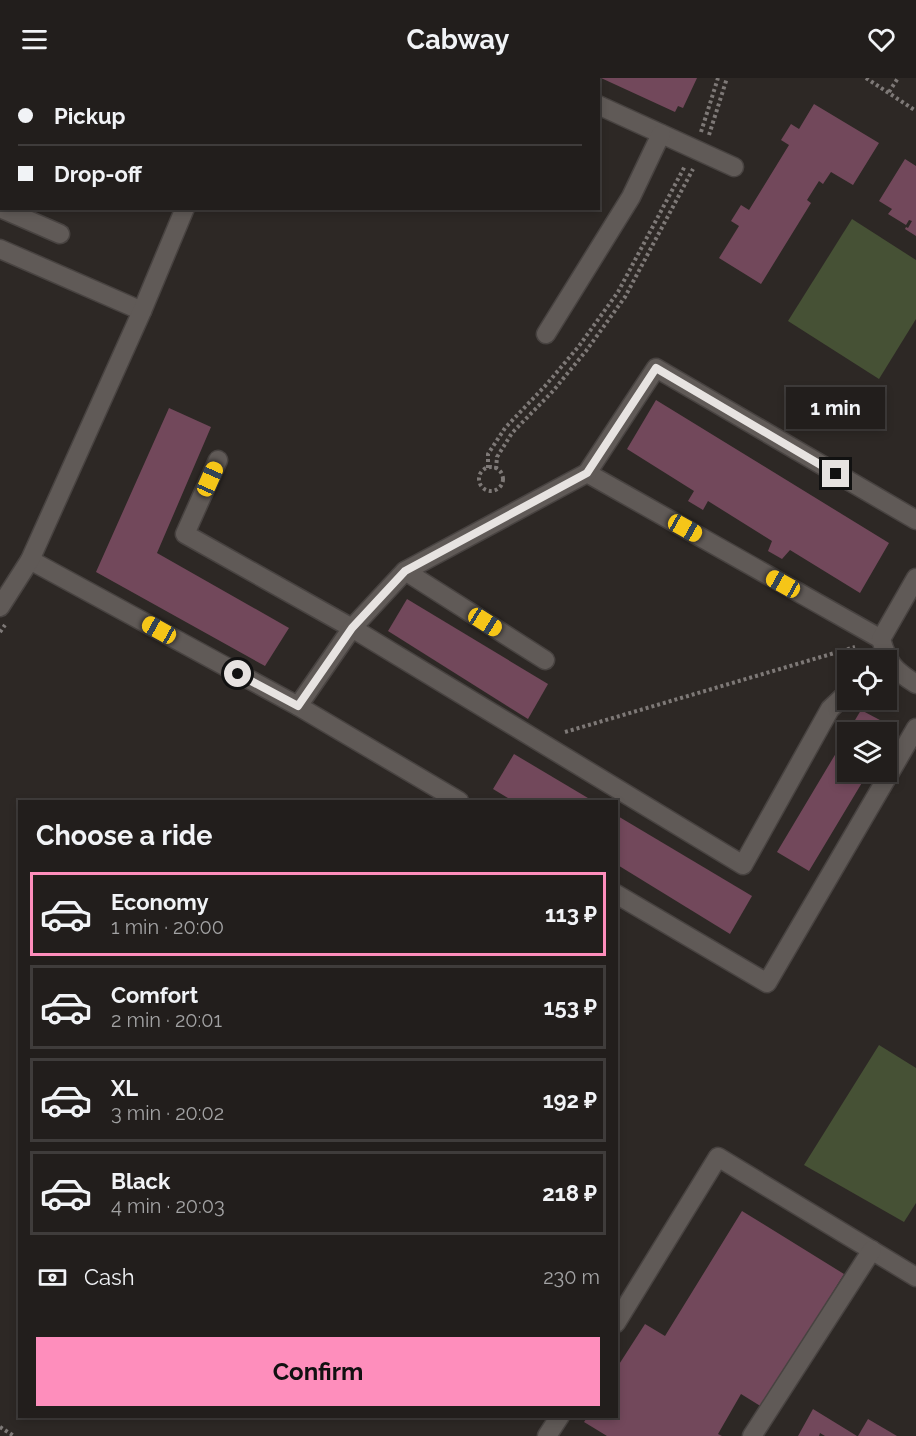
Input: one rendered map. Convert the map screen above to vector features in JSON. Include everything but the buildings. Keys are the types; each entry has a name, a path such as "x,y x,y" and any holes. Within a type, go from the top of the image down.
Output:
{"street":[{"path":"600,106 734,167"},
{"path":"546,334 631,197 661,134"},
{"path":"5,210 60,234"},
{"path":"0,607 30,560 142,311 184,210"},
{"path":"0,249 142,311"},
{"path":"298,706 352,628 405,571 587,473 656,368 916,520"},
{"path":"218,460 185,534 352,628 743,865 830,709 837,702"},
{"path":"587,473 881,639"},
{"path":"30,560 298,706 457,800"},
{"path":"405,571 545,660"},
{"path":"884,650 881,639 916,578"},
{"path":"897,671 916,684"},
{"path":"618,895 767,983 916,729"},
{"path":"618,1320 718,1157 916,1277"},
{"path":"752,1436 872,1250"},
{"path":"547,1436 559,1418"}],"path":[{"path":"488,468 488,454 505,428 579,346 618,292 698,151 718,78"},
{"path":"496,469 496,457 512,433 553,391 625,297 698,151 727,78"},
{"path":"866,78 916,111"},
{"path":"889,92 898,78"},
{"path":"488,468 496,469 503,476 502,484 497,490 489,491 482,487 480,480 482,472 488,468"},
{"path":"565,732 881,639"},
{"path":"0,1427 14,1436"}],"green space":[{"path":"852,219 916,260 916,319 879,379 788,321"},
{"path":"879,1045 916,1068 916,1203 904,1222 804,1165"}],"route":[{"path":"238,674 298,706 352,628 405,571 587,473 656,368 836,474"}]}
